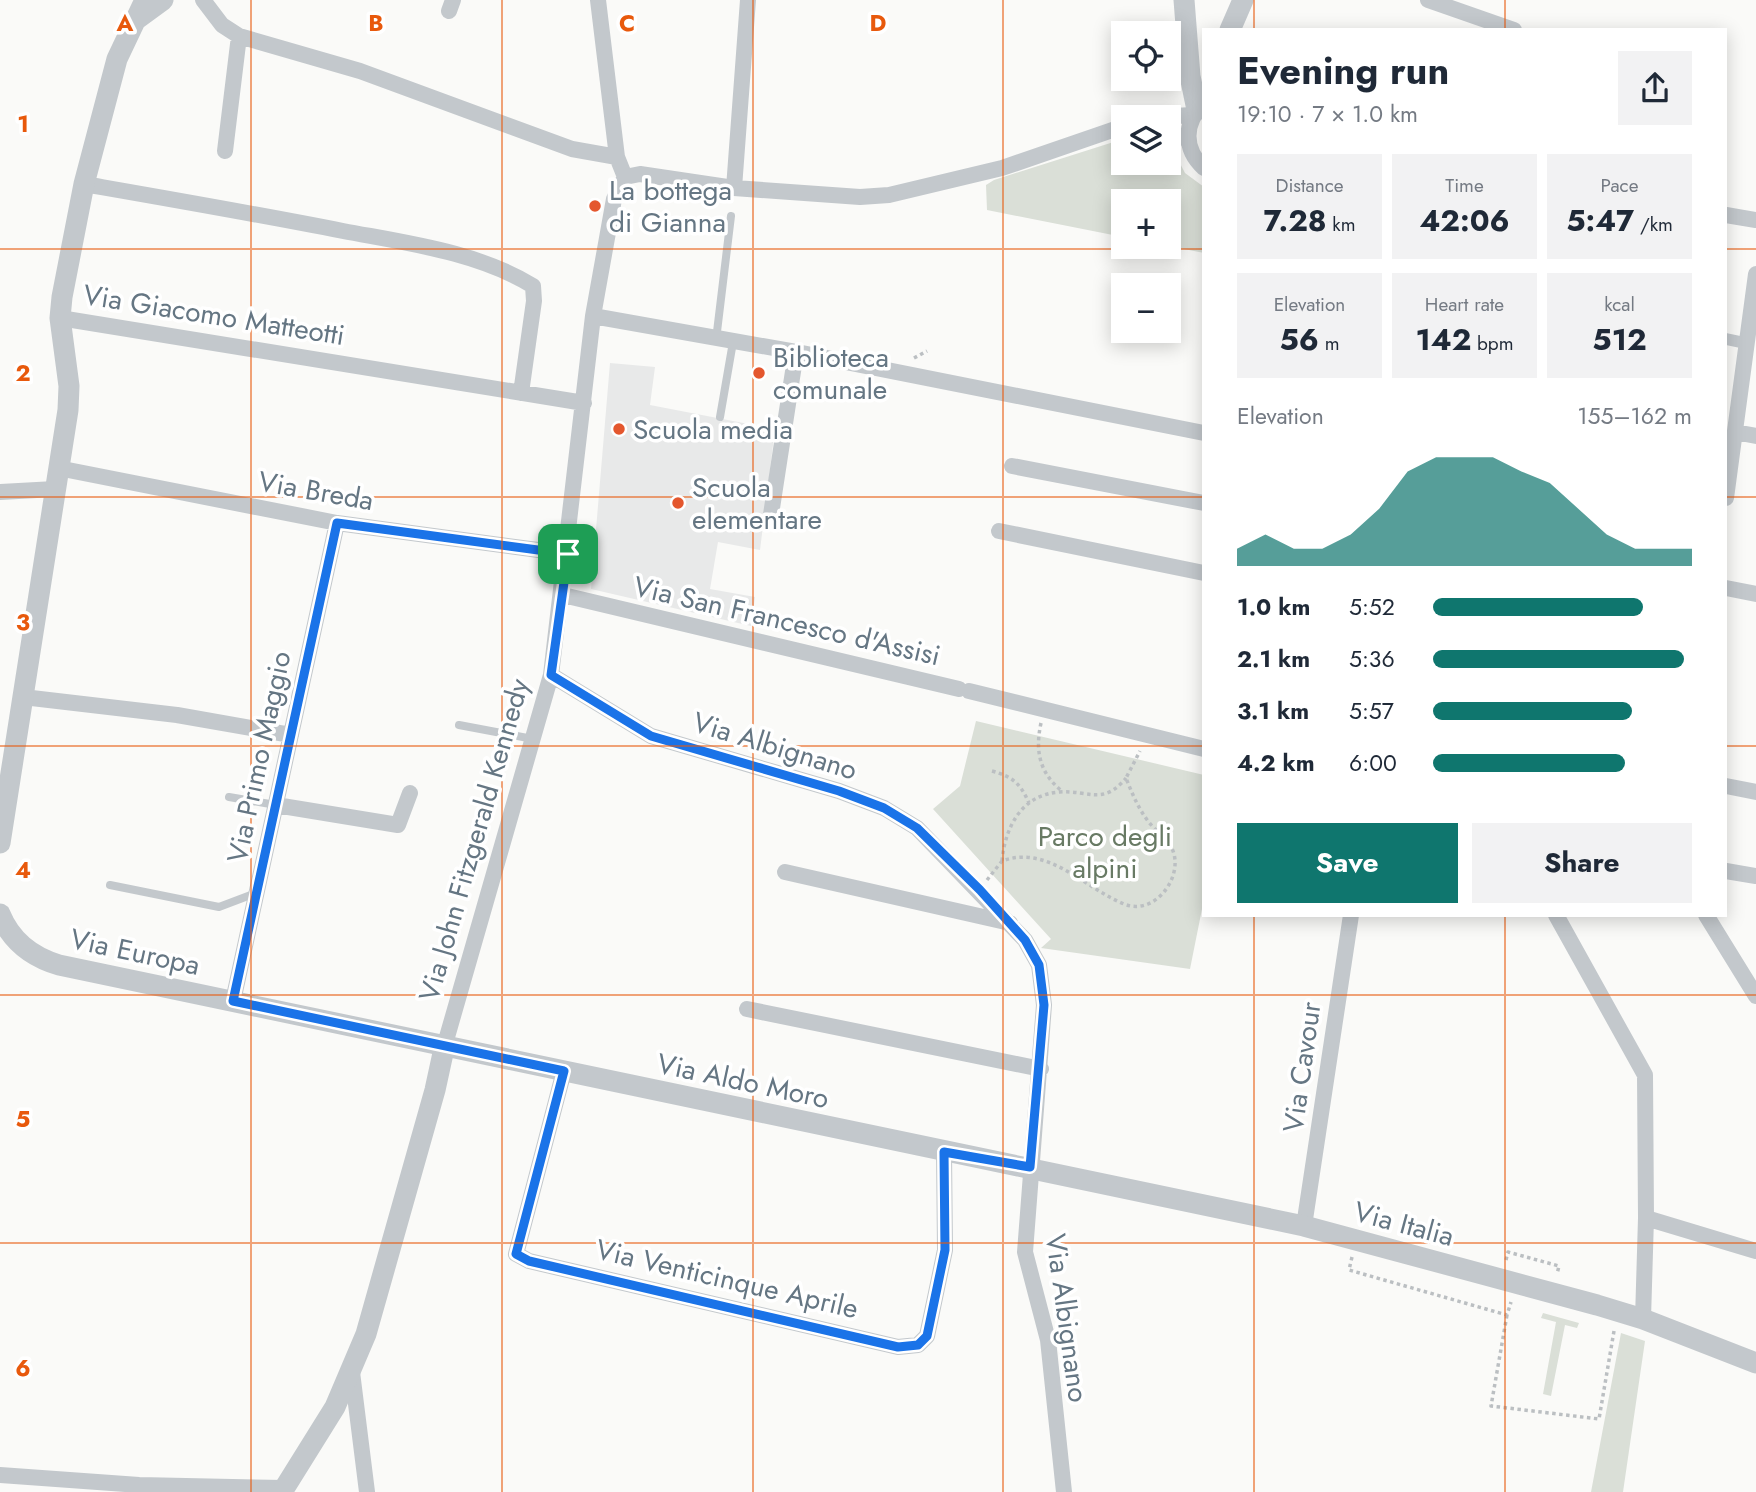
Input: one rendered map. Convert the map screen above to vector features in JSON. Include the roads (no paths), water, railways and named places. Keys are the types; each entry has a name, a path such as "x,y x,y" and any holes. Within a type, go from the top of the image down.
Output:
{"street":[{"name":"Via Giacomo Matteotti","path":"163,0 141,9 117,60 84,184 60,318 584,403"},
{"path":"203,0 222,25 239,36 360,71 572,149 617,157"},
{"path":"598,0 617,157 625,177 640,174 734,188 860,197 889,195 1002,168 1111,130"},
{"path":"734,188 748,0"},
{"path":"1184,0 1197,61 1191,88 1198,109 1188,140 1195,159 1202,166"},
{"path":"1231,28 1243,0"},
{"path":"1428,0 1508,28"},
{"path":"225,151 239,36"},
{"path":"1181,137 1188,140"},
{"name":"Via John Fitzgerald Kennedy","path":"283,1490 335,1407 352,1372 393,1241 445,1044 551,675 568,554 593,316 614,199 625,177"},
{"path":"84,184 427,248 516,276 533,286 534,302 521,393"},
{"path":"1727,215 1756,220"},
{"path":"1727,491 1756,274"},
{"path":"593,316 796,352 1202,433"},
{"path":"0,842 69,386 60,318"},
{"path":"1727,340 1745,343"},
{"path":"770,521 796,352"},
{"path":"1735,432 1756,436"},
{"path":"1012,466 1202,503"},
{"name":"Via Breda","path":"0,492 56,479 337,523 568,554"},
{"name":"Via Primo Maggio","path":"233,1001 337,523"},
{"path":"999,531 1202,573"},
{"path":"1727,589 1756,594"},
{"name":"Via San Francesco d'Assisi","path":"563,595 1202,749"},
{"name":"Via Albignano","path":"551,675 651,736 839,791 884,808 917,828 980,890 1025,940 1039,965 1044,1005 1025,1252 1048,1340 1065,1492"},
{"path":"23,697 177,715 291,735"},
{"path":"1727,786 1756,792"},
{"path":"276,804 398,825 410,793"},
{"path":"1727,871 1756,877"},
{"path":"785,872 1010,923"},
{"name":"Via Europa","path":"0,914 17,942 48,962 445,1044"},
{"name":"Via Cavour","path":"1304,1226 1351,917"},
{"path":"1557,917 1645,1075 1646,1218 1643,1319"},
{"path":"1707,917 1756,996"},
{"path":"747,1009 1041,1069"},
{"name":"Via Aldo Moro","path":"445,1044 944,1152 1030,1167"},
{"name":"Via Venticinque Aprile","path":"564,1071 516,1254 529,1261 898,1347 918,1345 927,1336 945,1250 944,1152"},
{"name":"Via Italia","path":"1030,1167 1304,1226 1643,1319 1756,1363"},
{"path":"1646,1218 1756,1251"},
{"path":"352,1372 367,1492"},
{"path":"0,1475 139,1485 283,1490"}],"lane":[{"path":"720,417 731,216"},
{"path":"458,724 533,738"},
{"path":"229,797 276,804"},
{"path":"110,885 219,907 256,893"}],"place":[{"name":"La bottega di Gianna","path":"595,206"},
{"name":"Biblioteca comunale","path":"759,373"},
{"name":"Scuola media","path":"619,429"},
{"name":"Scuola elementare","path":"678,503"}],"park label":[{"name":"Parco degli alpini","path":"1105,852"}]}
